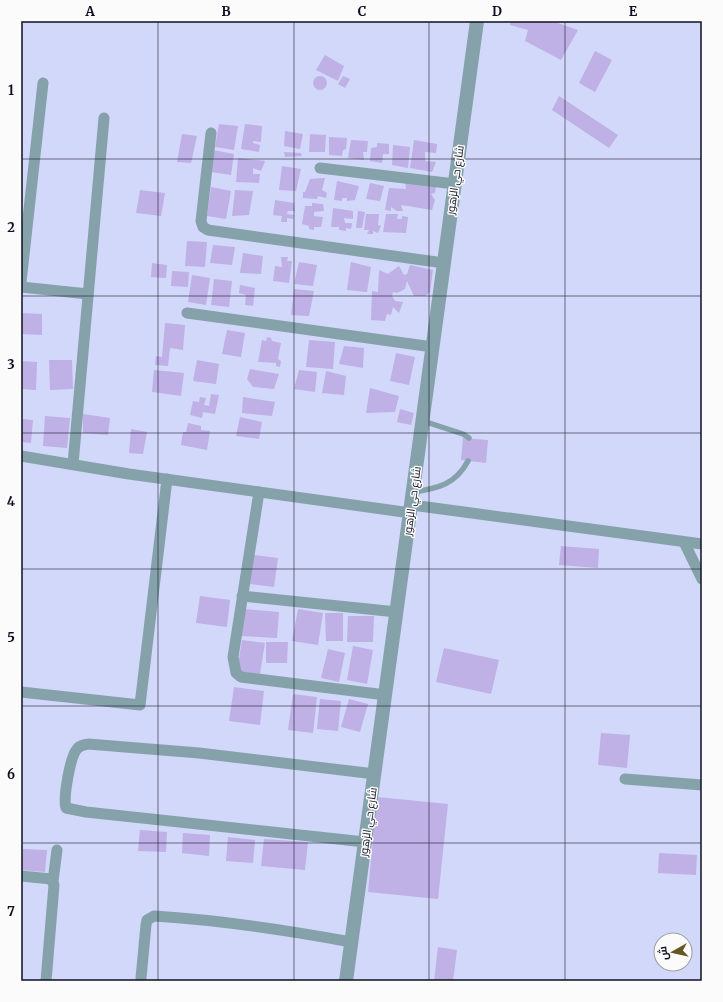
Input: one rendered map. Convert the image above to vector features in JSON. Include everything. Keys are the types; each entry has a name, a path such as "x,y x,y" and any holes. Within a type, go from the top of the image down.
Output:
{"street":[{"name":"شارع حي الزهور","path":"346,981 477,21"},
{"path":"21,282 44,83"},
{"path":"73,464 104,118"},
{"path":"211,132 201,221 203,226 208,230 444,262"},
{"path":"320,168 455,184"},
{"path":"21,287 88,294"},
{"path":"187,313 433,347"},
{"path":"21,456 167,480 259,492 412,504 702,544"},
{"path":"21,692 140,705 167,480"},
{"path":"259,492 233,657 236,673 241,677 386,695"},
{"path":"684,542 702,579"},
{"path":"242,596 397,612"},
{"path":"365,842 86,812 66,808 65,800 72,759 76,750 81,745 88,744 199,753 375,774"},
{"path":"625,779 702,785"},
{"path":"46,981 53,882 57,850"},
{"path":"21,876 51,879 53,882"},
{"path":"141,978 146,925 150,917 154,916 218,921 291,931 351,942"}],"lane":[{"path":"423,421 463,434 468,438"},
{"path":"412,504 436,488 455,479 462,472 468,461"}],"building":[{"path":"511,21 552,21 578,30 561,60 525,41 528,30 510,25"},
{"path":"595,51 612,60 595,92 579,83"},
{"path":"325,55 344,66 338,81 316,70"},
{"path":"317,76 323,76 327,80 327,86 323,90 317,90 313,86 313,80"},
{"path":"343,76 350,79 345,88 338,84"},
{"path":"559,96 618,135 609,148 552,110"},
{"path":"219,124 238,126 234,150 215,147"},
{"path":"245,124 262,126 261,142 253,141 253,143 260,145 259,152 241,149"},
{"path":"285,131 303,134 300,149 284,146"},
{"path":"182,134 197,136 191,163 177,162"},
{"path":"310,134 326,135 325,152 309,152"},
{"path":"329,137 347,138 346,149 343,150 342,156 329,155"},
{"path":"351,140 368,141 367,152 363,152 364,160 348,158"},
{"path":"414,140 437,144 436,153 425,152 425,161 436,162 432,172 410,168"},
{"path":"377,143 389,144 389,154 383,154 382,163 370,161 371,148 377,147"},
{"path":"393,145 410,147 408,168 392,165"},
{"path":"213,150 234,154 231,175 211,172"},
{"path":"284,152 301,153 302,156 285,157"},
{"path":"238,158 265,161 261,171 253,168 253,174 260,174 259,183 236,182"},
{"path":"282,166 301,169 296,191 279,190"},
{"path":"325,178 322,190 327,193 326,198 318,196 317,199 303,198 303,192 305,192 310,179"},
{"path":"405,180 436,186 435,193 431,194 435,200 432,210 401,205 403,211 397,211 391,207 391,211 385,210 389,188 406,189"},
{"path":"337,181 359,186 355,200 347,201 347,198 342,198 342,201 334,200"},
{"path":"370,183 384,186 380,201 366,199"},
{"path":"211,187 231,191 226,219 207,216"},
{"path":"140,190 165,193 161,216 136,213"},
{"path":"235,190 253,191 249,215 232,216"},
{"path":"275,200 294,203 295,211 288,211 287,214 294,215 293,219 287,218 287,222 281,222 282,216 273,215"},
{"path":"312,203 323,204 324,211 314,212 314,216 323,217 321,227 314,227 314,230 309,229 309,226 302,224 305,206 312,206"},
{"path":"333,208 353,211 353,219 344,218 345,223 352,223 351,229 346,228 346,231 339,230 339,227 331,227"},
{"path":"358,211 365,212 362,228 356,228"},
{"path":"366,214 379,214 378,225 381,226 378,233 373,231 373,234 367,234 369,230 364,230"},
{"path":"386,214 398,214 397,219 402,219 402,216 408,217 406,233 383,232"},
{"path":"187,241 207,242 205,267 185,266"},
{"path":"213,245 235,247 232,265 210,263"},
{"path":"243,253 263,256 261,274 240,273"},
{"path":"281,257 288,257 287,261 292,261 289,283 273,281 275,266 282,267"},
{"path":"299,262 317,265 313,286 294,284"},
{"path":"351,262 371,267 367,292 347,290"},
{"path":"152,263 167,265 166,278 151,277"},
{"path":"410,265 433,270 430,292 425,296 414,296 407,281 405,289 397,293 393,292 392,296 395,301 403,302 399,313 393,307 391,315 387,314 385,321 371,320 372,291 378,292 379,270 388,274 399,266 404,275 407,274"},
{"path":"172,271 189,272 188,287 171,286"},
{"path":"192,275 210,278 206,305 188,302"},
{"path":"214,279 232,281 229,307 211,305"},
{"path":"240,285 255,288 253,306 245,305 246,295 239,293"},
{"path":"294,289 314,291 309,316 291,315"},
{"path":"21,313 42,314 42,335 21,334"},
{"path":"165,323 185,325 183,350 170,348 168,366 155,365 156,356 162,357"},
{"path":"227,330 245,333 241,357 222,354"},
{"path":"267,337 271,338 272,341 281,343 278,359 281,361 280,367 276,366 276,363 258,362 262,340 266,341"},
{"path":"309,340 335,342 333,369 306,367"},
{"path":"344,346 364,348 363,368 339,364"},
{"path":"396,353 415,357 409,385 390,381"},
{"path":"49,360 72,360 73,389 50,390"},
{"path":"197,360 219,364 216,384 193,381"},
{"path":"21,361 37,362 36,390 21,389"},
{"path":"250,369 279,374 274,389 253,387 247,379"},
{"path":"154,370 184,373 181,396 152,392"},
{"path":"299,370 317,372 315,392 294,389"},
{"path":"326,371 346,376 344,395 322,393"},
{"path":"370,388 399,396 395,412 366,413"},
{"path":"211,394 219,395 215,414 203,412 202,418 190,415 193,401 199,402 200,397 206,398 204,405 209,406"},
{"path":"243,397 275,402 272,416 242,413"},
{"path":"400,409 414,413 411,425 397,422"},
{"path":"83,414 110,418 108,435 83,433"},
{"path":"45,416 70,418 67,448 43,446"},
{"path":"240,417 262,422 259,439 236,436"},
{"path":"21,419 33,420 31,443 21,442"},
{"path":"188,423 201,426 201,430 210,431 207,450 181,445 183,432 186,432"},
{"path":"131,429 147,432 143,454 129,453"},
{"path":"463,438 488,440 486,463 461,460"},
{"path":"561,546 599,549 598,568 559,565"},
{"path":"253,555 278,558 274,587 250,584"},
{"path":"200,596 230,600 227,627 196,623"},
{"path":"243,609 279,612 277,638 241,636"},
{"path":"298,609 323,613 318,645 292,641"},
{"path":"325,613 343,613 343,641 326,641"},
{"path":"348,616 374,616 373,642 347,642"},
{"path":"242,640 265,643 260,674 237,671"},
{"path":"266,642 288,642 287,663 266,663"},
{"path":"353,646 373,650 367,684 347,680"},
{"path":"444,648 499,660 491,694 436,682"},
{"path":"328,649 345,653 339,682 321,678"},
{"path":"234,687 264,691 260,725 229,721"},
{"path":"293,694 317,697 313,733 288,730"},
{"path":"320,699 341,701 338,731 317,729"},
{"path":"349,699 368,704 360,732 341,727"},
{"path":"601,733 630,735 627,768 598,765"},
{"path":"377,797 448,804 438,899 368,892"},
{"path":"140,830 167,832 166,852 138,851"},
{"path":"183,833 210,835 209,856 182,853"},
{"path":"228,837 255,840 253,863 226,861"},
{"path":"264,839 308,842 305,870 261,866"},
{"path":"23,849 47,850 45,872 21,870"},
{"path":"659,853 697,855 696,875 658,873"},
{"path":"438,947 457,950 453,981 434,981"}]}
